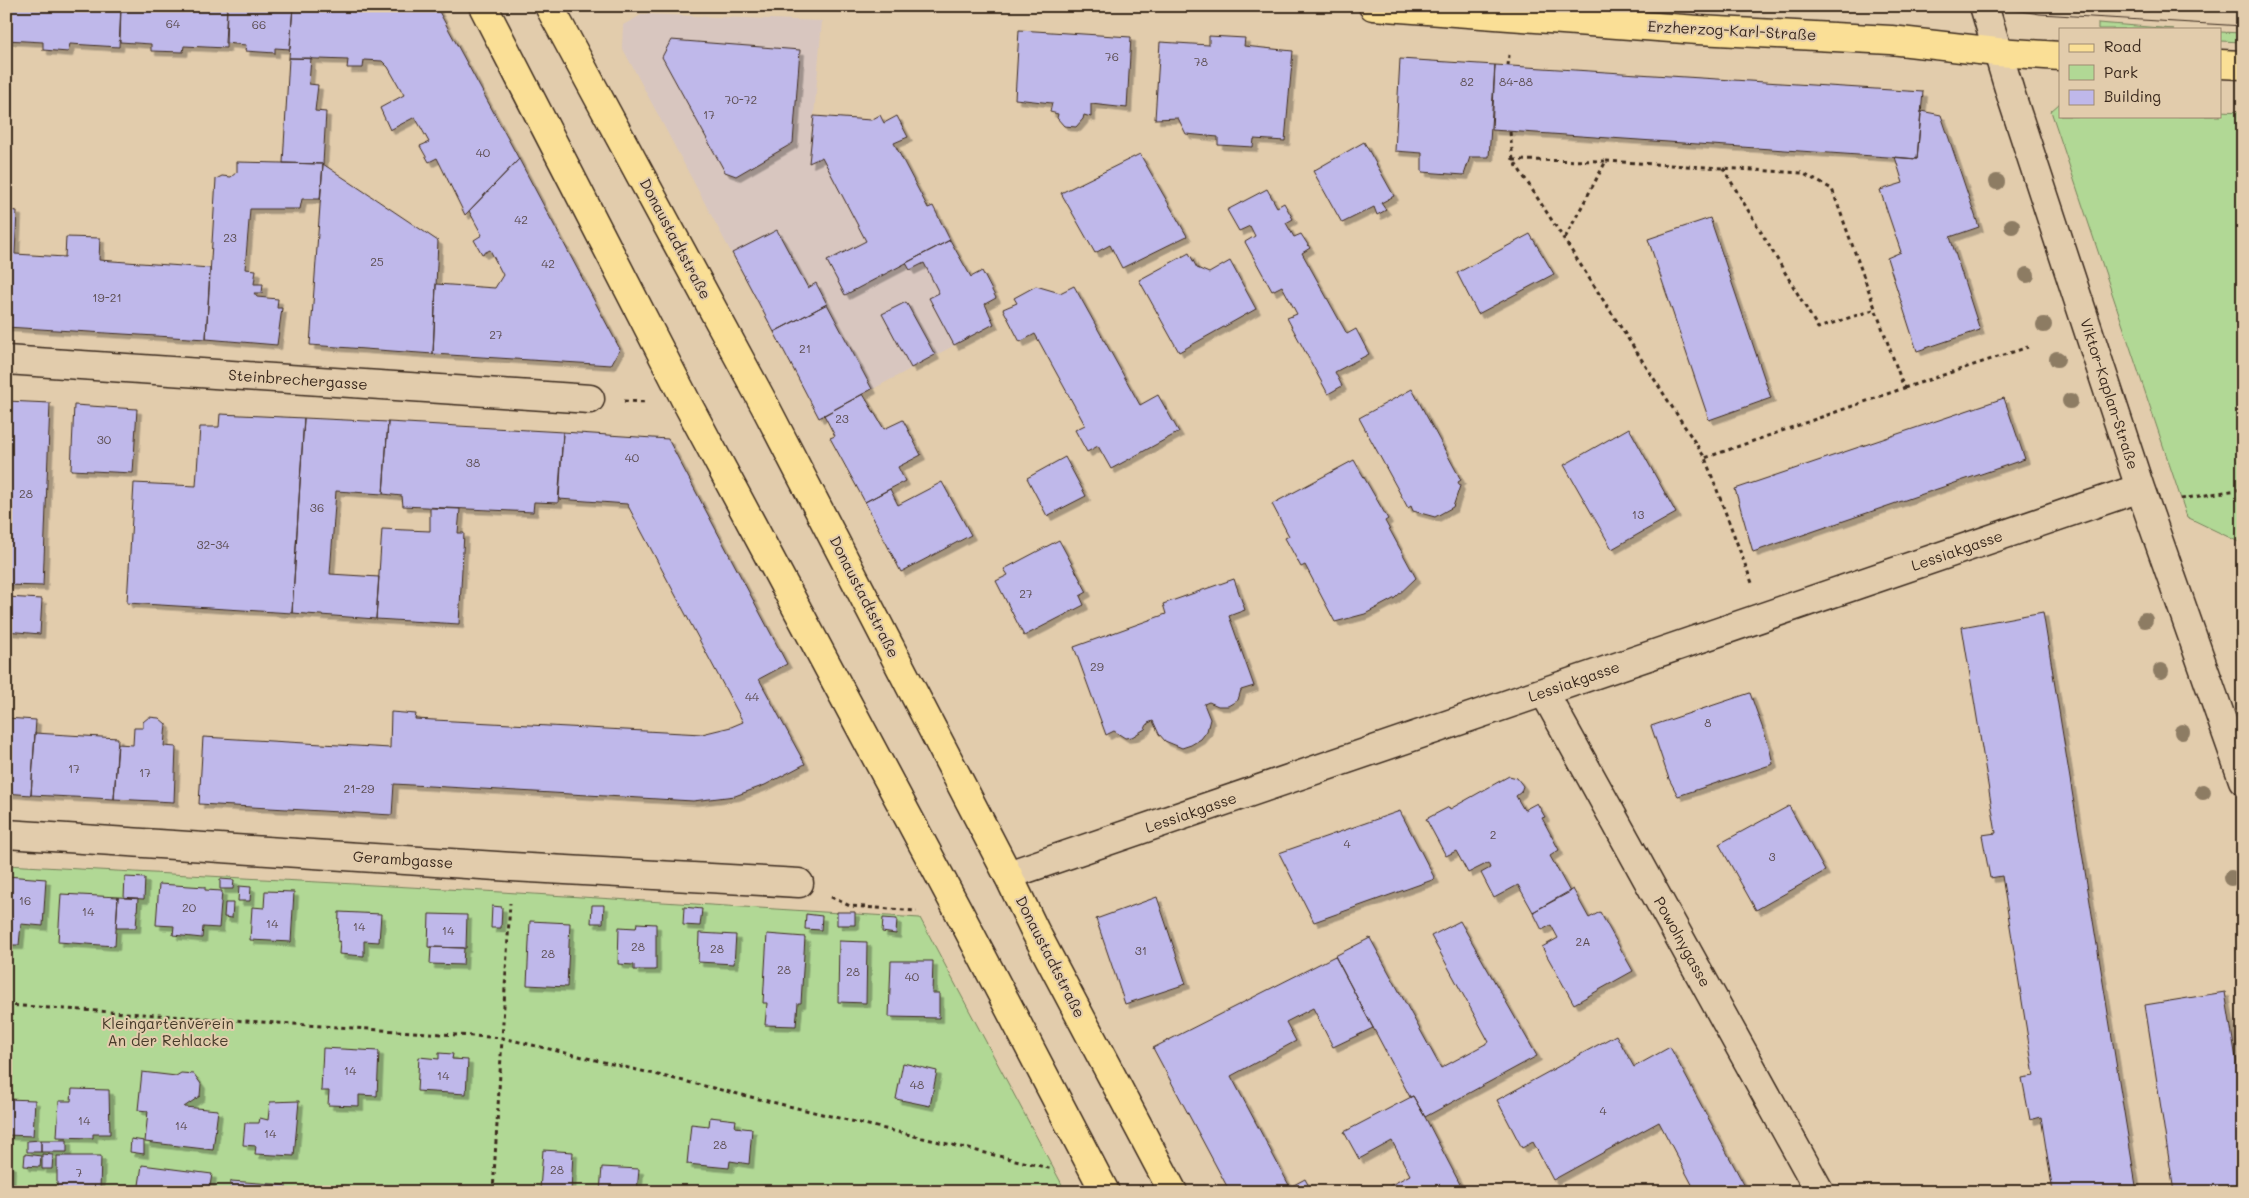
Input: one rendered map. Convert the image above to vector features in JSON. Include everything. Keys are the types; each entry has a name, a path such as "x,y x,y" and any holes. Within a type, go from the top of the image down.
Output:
{"main road":[{"path":"483,6 688,403 960,914 1105,1192"},
{"name":"Donaustadtstraße","path":"549,6 760,397 1008,875 1035,931 1173,1192"},
{"name":"Erzherzog-Karl-Straße","path":"1373,6 1698,30 1891,40 1997,52 2059,56"},
{"path":"2222,64 2243,65"}],"street":[{"name":"Viktor-Kaplan-Straße","path":"1984,6 1997,52 2140,488 2243,780"},
{"name":"Steinbrechergasse","path":"6,360 590,399"},
{"name":"Lessiakgasse","path":"1008,875 2140,488"},
{"name":"Powolnygasse","path":"1544,692 1820,1192"},
{"name":"Gerambgasse","path":"6,834 512,867 799,883"}],"path":[{"path":"1508,66 1509,56"},
{"path":"1510,132 1512,160 1705,458 1754,588"},
{"path":"1512,160 1606,161 1802,173 1832,189 1904,388"},
{"path":"1564,240 1606,161"},
{"path":"1722,168 1818,328 1876,308"},
{"path":"1705,458 1904,388 2028,347"},
{"path":"2175,500 2243,489"},
{"path":"493,1192 512,867"},
{"path":"799,883 850,906 926,911"},
{"path":"6,1004 503,1038 1058,1170"}],"shaded area":[{"path":"643,14 822,21 814,116 871,120 880,115 884,123 897,116 908,137 894,144 928,208 933,206 970,277 982,271 996,298 985,304 994,324 819,418 622,47 623,25"}],"green space":[{"path":"2098,23 2161,28 2098,28"},
{"path":"2222,32 2243,33 2243,42 2222,41"},
{"path":"2059,104 2059,118 2222,118 2222,111 2243,112 2243,544 2187,517 2051,111"},
{"name":"Kleingartenverein An der Rehlacke","path":"6,865 501,892 920,918 1066,1192 6,1192"}],"building":[{"path":"6,6 121,6 119,47 70,44 68,52 43,50 43,42 6,40"},
{"path":"121,6 227,6 226,48 184,46 183,52 151,51 151,44 120,42"},
{"path":"227,6 293,6 290,49 275,48 275,53 245,51 246,45 225,43"},
{"path":"293,6 436,6 519,159 465,215 437,158 429,162 420,146 429,142 415,117 390,130 380,108 404,95 388,67 382,61 364,60 363,68 347,68 348,60 289,58"},
{"path":"1019,30 1131,37 1127,108 1091,104 1091,117 1084,115 1076,127 1064,126 1057,118 1058,114 1050,112 1052,103 1015,99"},
{"path":"1209,36 1245,38 1244,46 1293,51 1285,141 1254,139 1253,147 1218,145 1218,137 1186,134 1178,118 1155,119 1160,42 1209,45"},
{"path":"671,40 800,50 793,143 736,176 725,172 662,57"},
{"path":"289,58 311,58 309,84 318,85 315,111 326,112 323,164 283,163"},
{"path":"1400,59 1495,65 1489,157 1470,157 1464,175 1422,172 1422,153 1395,151"},
{"path":"1495,65 1923,92 1917,159 1492,130"},
{"path":"1921,111 1941,115 1979,227 1950,237 1980,330 1917,351 1887,258 1901,252 1880,190 1903,183 1895,157 1917,159"},
{"path":"880,115 884,123 897,116 908,137 894,143 928,208 933,206 950,240 845,295 827,261 866,241 822,157 809,163 814,116 871,120"},
{"path":"1364,142 1394,196 1381,203 1386,210 1377,215 1374,207 1342,223 1313,171"},
{"path":"1140,154 1187,236 1122,268 1110,245 1095,253 1061,193"},
{"path":"519,159 620,349 611,365 433,354 436,284 495,288 503,275 490,250 482,254 474,240 482,235 469,211"},
{"path":"237,162 323,164 320,199 302,199 300,209 250,209 245,269 256,270 254,284 263,284 262,293 254,293 257,297 278,299 277,308 282,308 277,345 206,339 216,179 222,176 231,177 237,172"},
{"path":"323,164 438,241 433,354 310,345"},
{"path":"1267,189 1277,207 1284,203 1293,219 1286,223 1294,237 1301,234 1310,248 1302,253 1347,334 1356,329 1369,354 1335,372 1342,386 1328,394 1287,318 1297,314 1282,286 1272,291 1245,242 1255,236 1250,226 1239,231 1227,210"},
{"path":"6,211 17,211 15,254 65,257 66,237 100,238 99,260 210,268 206,339 6,327"},
{"path":"1710,218 1771,398 1709,420 1648,239"},
{"path":"777,230 808,288 816,283 827,304 774,332 732,253"},
{"path":"1530,234 1554,274 1478,314 1457,273"},
{"path":"950,240 971,277 982,271 996,298 985,304 994,324 954,345 929,298 939,293 924,263 910,270 906,263"},
{"path":"1189,253 1197,268 1209,273 1230,261 1256,309 1179,352 1139,280"},
{"path":"1036,286 1060,293 1074,286 1140,405 1158,395 1179,432 1111,469 1098,446 1087,452 1075,430 1085,425 1035,334 1020,342 1003,309 1017,303 1014,298"},
{"path":"906,302 935,355 911,368 882,314"},
{"path":"827,304 872,389 819,418 774,332"},
{"path":"1412,389 1461,480 1458,482 1460,486 1453,507 1435,517 1413,511 1411,506 1408,508 1359,418"},
{"path":"863,394 884,429 903,420 921,455 898,467 905,481 865,502 830,438 835,436 824,415"},
{"path":"2004,398 2025,459 1753,552 1735,489"},
{"path":"6,401 50,403 43,586 6,585"},
{"path":"74,405 137,409 133,473 71,470"},
{"path":"220,414 304,418 292,613 127,603 134,483 196,486 200,427 219,427"},
{"path":"304,418 388,422 383,494 336,491 330,574 379,577 376,619 292,613"},
{"path":"388,422 563,432 558,503 534,502 533,512 403,506 402,496 383,494"},
{"path":"1629,428 1676,513 1612,549 1564,465"},
{"path":"563,432 668,439 787,664 759,679 805,764 765,785 735,796 693,801 394,784 392,815 199,804 203,737 390,748 391,712 416,714 415,719 702,734 743,722 627,504 559,499"},
{"path":"1065,457 1086,496 1047,516 1027,478"},
{"path":"1354,460 1388,519 1385,521 1416,578 1395,598 1365,614 1335,622 1305,565 1301,567 1285,538 1289,536 1272,504"},
{"path":"942,482 971,535 901,572 865,502 890,489 898,505"},
{"path":"430,508 460,509 458,533 464,533 459,624 376,619 382,529 430,531"},
{"path":"1059,540 1087,592 1080,596 1084,605 1024,636 996,581 1008,575 1004,569"},
{"path":"1234,579 1245,610 1229,616 1254,686 1241,690 1238,700 1228,706 1218,706 1209,702 1204,704 1210,719 1207,731 1201,739 1182,748 1165,741 1159,734 1153,721 1148,723 1145,729 1132,737 1125,738 1114,731 1106,735 1074,647 1166,614 1163,604"},
{"path":"6,597 42,599 40,634 6,631"},
{"path":"2043,612 2137,1192 2053,1192 2041,1117 2030,1120 2022,1078 2034,1076 2002,876 1990,878 1982,835 1996,833 1962,627"},
{"path":"1750,693 1769,746 1773,764 1678,796 1669,779 1651,726"},
{"path":"149,717 159,718 166,724 164,746 176,747 174,802 114,799 118,744 133,745 134,728 143,728 143,722"},
{"path":"6,718 36,720 31,795 6,793"},
{"path":"35,733 118,738 114,799 31,795"},
{"path":"1509,776 1517,778 1523,786 1521,792 1516,796 1524,810 1537,803 1545,817 1542,818 1559,850 1550,856 1570,892 1533,912 1518,885 1494,898 1481,873 1490,868 1488,863 1468,873 1456,851 1446,856 1426,819 1449,807 1450,809"},
{"path":"1789,806 1825,871 1756,910 1719,844"},
{"path":"1400,811 1435,879 1314,922 1279,853"},
{"path":"6,876 46,879 43,926 21,924 19,945 6,945"},
{"path":"125,877 145,878 144,899 124,898"},
{"path":"220,879 234,880 233,889 220,889"},
{"path":"159,884 205,887 205,890 222,891 219,928 203,927 202,938 173,935 174,926 156,925"},
{"path":"239,886 251,887 250,901 238,901"},
{"path":"1573,889 1589,918 1600,912 1633,971 1574,1004 1542,947 1558,938 1551,925 1542,930 1533,912"},
{"path":"265,891 294,892 291,942 250,940 252,907 264,908"},
{"path":"61,894 118,897 115,946 58,942"},
{"path":"118,897 138,898 136,928 116,928"},
{"path":"1157,897 1186,984 1125,1004 1096,919"},
{"path":"225,903 233,903 232,918 224,917"},
{"path":"592,905 604,905 603,923 591,923"},
{"path":"492,906 502,907 501,928 491,928"},
{"path":"684,907 702,909 700,926 683,925"},
{"path":"339,912 381,914 379,942 364,941 364,956 339,954"},
{"path":"837,912 855,912 855,925 837,925"},
{"path":"429,914 467,915 466,948 428,947"},
{"path":"806,914 822,916 821,930 805,929"},
{"path":"883,918 897,919 896,934 882,932"},
{"path":"530,921 570,923 567,987 527,985"},
{"path":"1460,921 1537,1056 1425,1117 1413,1096 1410,1097 1335,956 1370,938 1441,1068 1489,1042 1431,936"},
{"path":"637,923 656,924 656,970 634,970 634,965 618,964 619,927 636,928"},
{"path":"699,933 736,935 734,964 698,962"},
{"path":"767,934 805,937 801,1003 798,1003 796,1026 765,1025 767,1003 763,1003"},
{"path":"839,941 867,942 866,1003 838,1002"},
{"path":"431,947 464,948 463,965 430,964"},
{"path":"1335,956 1373,1028 1333,1047 1313,1008 1286,1022 1296,1041 1231,1076 1290,1187 1281,1192 1230,1192 1153,1048"},
{"path":"891,961 933,961 932,993 939,993 939,1018 889,1017"},
{"path":"2225,992 2243,1101 2243,1185 2201,1192 2174,1192 2145,1005"},
{"path":"1616,1035 1634,1067 1670,1047 1748,1192 1696,1192 1659,1122 1553,1180 1533,1142 1522,1148 1497,1100"},
{"path":"323,1048 379,1051 377,1096 359,1095 359,1106 328,1105 329,1091 321,1091"},
{"path":"439,1053 453,1054 452,1059 468,1060 466,1094 417,1091 419,1057 439,1059"},
{"path":"903,1063 937,1071 930,1106 896,1099"},
{"path":"142,1072 176,1076 181,1073 194,1074 201,1084 200,1096 184,1107 218,1110 213,1150 145,1142 148,1111 138,1110"},
{"path":"72,1089 109,1090 110,1134 93,1134 93,1138 57,1137 59,1101 71,1101"},
{"path":"1413,1096 1464,1192 1378,1192 1410,1175 1392,1141 1359,1159 1344,1132"},
{"path":"6,1099 35,1100 33,1136 6,1135"},
{"path":"299,1101 294,1156 255,1154 256,1146 243,1145 245,1123 259,1123 260,1118 268,1120 270,1102"},
{"path":"710,1117 736,1120 735,1127 752,1129 749,1164 730,1161 729,1168 687,1164 691,1124 709,1126"},
{"path":"131,1139 144,1141 144,1154 130,1152"},
{"path":"41,1140 41,1152 27,1152 27,1141"},
{"path":"41,1140 67,1140 67,1152 41,1152"},
{"path":"543,1150 573,1152 571,1192 535,1192 535,1189 540,1190"},
{"path":"25,1154 41,1156 40,1167 24,1166"},
{"path":"42,1154 53,1155 52,1169 42,1169"},
{"path":"57,1156 101,1156 100,1190 57,1192"},
{"path":"6,1164 11,1164 10,1192 6,1192"},
{"path":"142,1165 212,1174 209,1192 138,1192"},
{"path":"602,1167 639,1169 637,1192 600,1192"},
{"path":"1305,1179 1312,1192 1281,1192 1290,1187"},
{"path":"231,1181 286,1185 286,1192 230,1192"},
{"path":"318,1189 356,1192 318,1192"}],"tram line":[{"path":"1988,6 2040,14 2243,26"}]}
